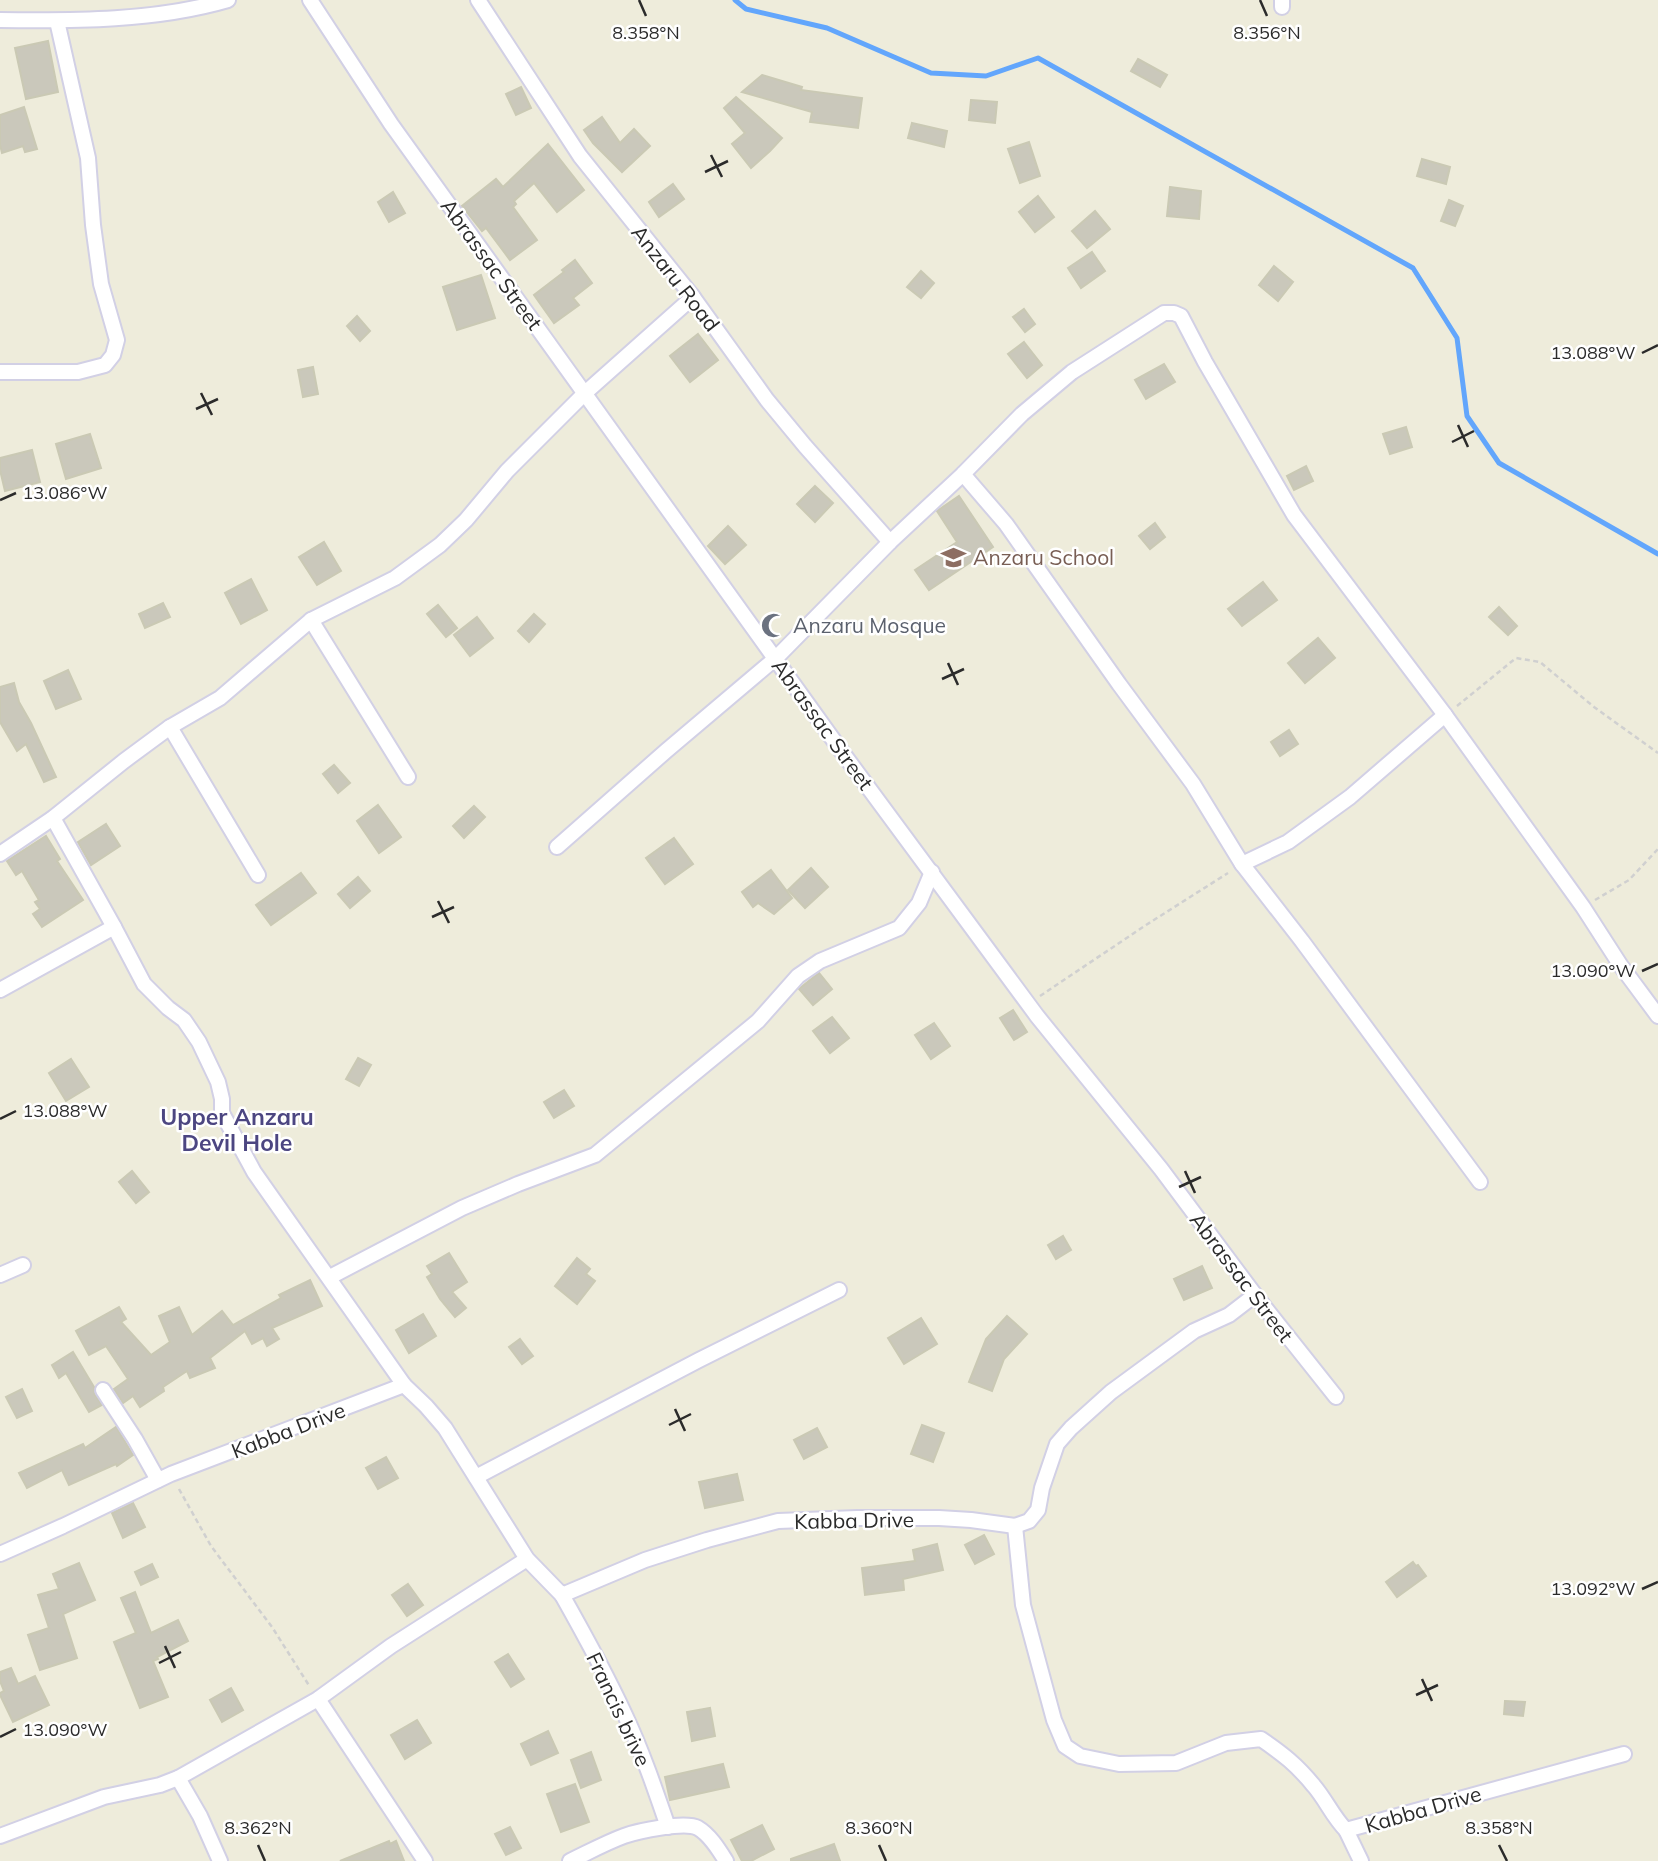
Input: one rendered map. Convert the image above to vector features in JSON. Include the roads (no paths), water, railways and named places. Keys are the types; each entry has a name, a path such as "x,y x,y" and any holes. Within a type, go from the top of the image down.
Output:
{"street":[{"path":"0,20 57,21 166,14 228,0"},
{"name":"Abrassac Street","path":"310,0 391,124 845,756 1029,1004 1161,1169 1255,1296 1336,1397"},
{"name":"Anzaru Road","path":"478,0 580,156 693,298 766,400 890,542"},
{"path":"0,372 90,370 105,365 113,355 117,340 101,284 88,158 57,21"},
{"path":"0,854 53,818 170,727 220,698 312,620 396,578 440,545 466,520 507,471 585,393 693,298"},
{"path":"557,847 776,658 1022,414 1072,372 1164,313 1174,313 1181,316 1294,514 1446,715 1658,1016"},
{"path":"963,474 1006,524 1193,784 1242,864 1480,1182"},
{"path":"312,620 408,776"},
{"path":"1242,864 1288,842 1350,797 1446,715"},
{"path":"170,727 258,874"},
{"path":"53,818 144,984 184,1020 199,1042 218,1082 222,1113 254,1172 404,1385 445,1428 527,1559 562,1595"},
{"path":"330,1278 462,1209 595,1155 758,1021 798,976 820,961 899,928 919,902 932,873"},
{"path":"0,990 114,927"},
{"path":"0,1275 23,1265"},
{"path":"476,1477 839,1290"},
{"path":"1014,1527 1029,1521 1038,1510 1042,1488 1057,1444 1071,1427 1111,1392 1194,1331 1228,1315 1255,1296"},
{"name":"Kabba Drive","path":"0,1554 165,1477 404,1385"},
{"path":"103,1390 135,1439 165,1477"},
{"name":"Kabba Drive","path":"562,1595 645,1560 778,1521 847,1518 971,1520 1014,1527 1023,1605 1054,1720 1065,1746 1080,1756 1119,1763 1176,1763 1226,1743 1261,1739 1290,1759 1316,1788 1336,1820 1346,1830 1625,1754"},
{"path":"0,1836 104,1797 160,1785 178,1778 318,1699 391,1646 527,1559"},
{"name":"Francis brive","path":"562,1595 626,1717 668,1827"},
{"path":"318,1699 425,1861"},
{"path":"178,1778 200,1816 220,1861"},
{"path":"570,1861 626,1835 668,1827 697,1827 712,1840 726,1861"},
{"path":"1346,1830 1361,1861"}],"waterway":[{"path":"735,0 746,9 827,28 931,73 986,76 1038,58 1413,268 1457,338 1467,416 1499,463 1658,554"}],"place":[{"name":"Anzaru School","path":"953,557"},
{"name":"Anzaru Mosque","path":"773,625"}],"district":[{"name":"Upper Anzaru Devil Hole","path":"237,1129"}]}
